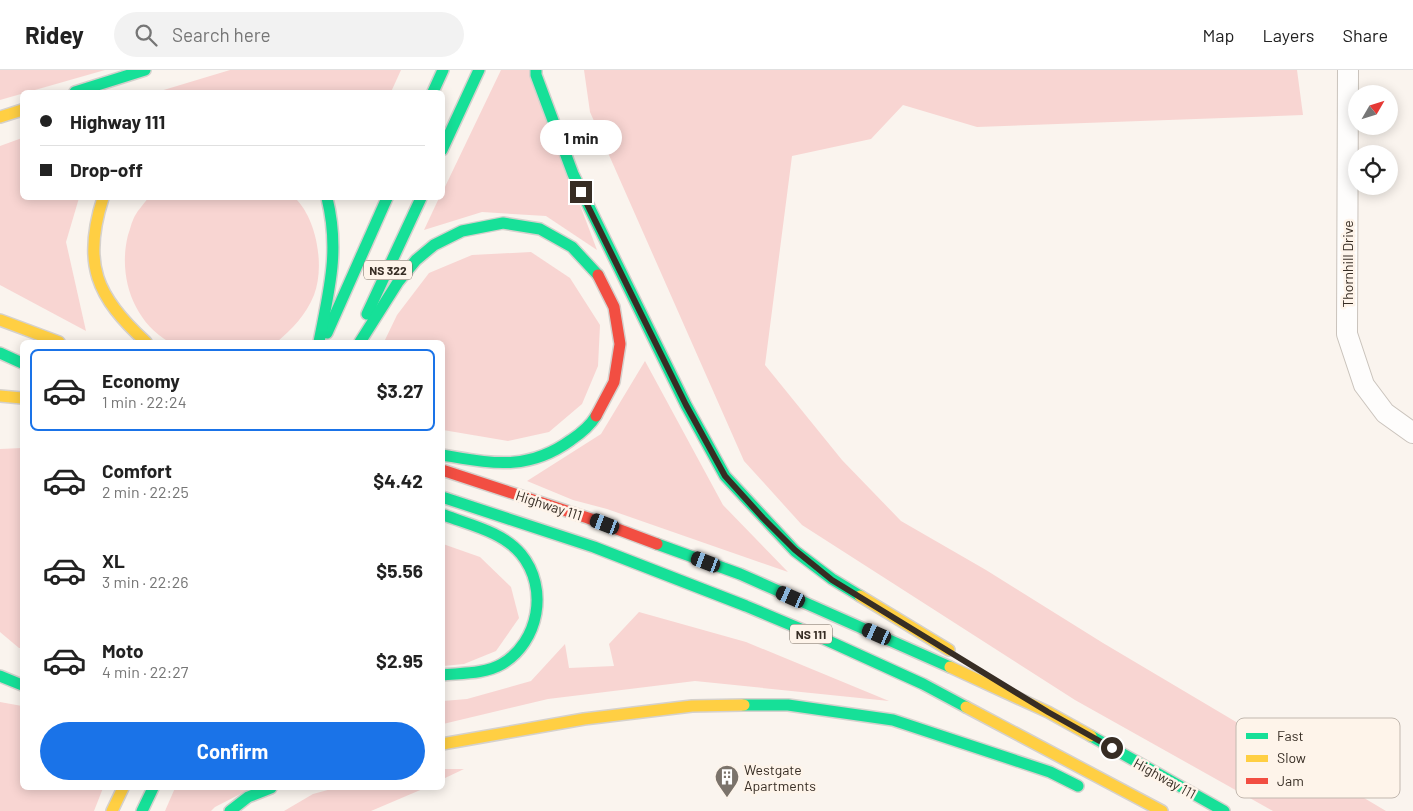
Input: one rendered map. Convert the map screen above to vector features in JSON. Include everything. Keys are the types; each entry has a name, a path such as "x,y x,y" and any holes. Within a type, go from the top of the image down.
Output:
{"main road":[{"path":"81,90 145,70"},
{"path":"434,90 443,70"},
{"path":"445,144 479,70"},
{"path":"536,70 536,76 573,174 686,405 725,476 795,550 832,580 959,656"},
{"path":"0,117 20,111"},
{"path":"102,200 96,215 93,235 92,253 96,273 102,290 113,310 127,328 143,340"},
{"path":"319,340 334,261 334,230 327,200"},
{"name":"NS 322","path":"323,340 386,200"},
{"name":"NS 322","path":"355,340 420,200"},
{"path":"361,340 411,264 427,250 443,240 473,227 496,222 536,227 572,247 588,262 610,296 617,319 620,343 618,368 612,388 602,408 588,427 561,447 527,461 508,464 445,455"},
{"path":"0,320 54,340"},
{"path":"0,353 20,362"},
{"path":"0,396 20,398"},
{"name":"Highway 111","path":"445,471 588,518 740,574 1048,712 1224,811"},
{"name":"Highway 111","path":"445,498 594,547 746,606 822,638 923,684 1162,811"},
{"path":"445,515 498,537 521,555 534,577 538,607 530,635 523,645 502,664 488,669 445,675"},
{"path":"976,667 1048,712"},
{"path":"0,676 20,684"},
{"path":"445,743 584,719 647,711 692,706 788,705 893,720 1050,772 1085,790"},
{"path":"112,811 122,790"},
{"path":"142,811 152,790"},
{"path":"230,811 248,797 266,790"}],"street":[{"name":"Thornhill Drive","path":"1348,70 1347,334 1364,385 1385,413 1413,433"}],"shaded area":[{"path":"0,70 105,70 35,90 20,90 20,94 0,100"},
{"path":"230,70 401,70 392,90 164,90"},
{"path":"501,70 529,70 597,250 546,216 482,212 424,230 438,200 445,200 445,187"},
{"path":"584,70 1297,70 1303,115 977,127 903,105 871,139 792,156 765,365 842,460 901,521 986,570 1103,643 1236,722 1236,790 1075,700 802,525 744,461 590,112"},
{"path":"20,139 20,200 78,200 66,242 86,331 0,285 0,146"},
{"path":"146,200 297,200 303,207 314,231 319,258 317,284 307,309 279,340 166,340 156,333 137,309 127,281 125,250 128,235 136,214"},
{"path":"531,252 570,278 600,325 598,366 582,404 549,432 508,441 445,430 445,340 385,340 397,315 429,273 472,255"},
{"path":"645,361 723,505 788,572 607,509 573,500 527,481 601,434"},
{"path":"20,448 20,648 0,632 0,449"},
{"path":"445,545 480,557 511,587 519,618 496,651 464,664 445,666"},
{"path":"639,612 746,642 889,701 695,681 548,699 445,724 445,701 467,699 531,681 565,644 569,668 614,666 609,644"},
{"path":"0,702 20,706 20,790 102,790 94,811 0,811"},
{"path":"445,769 464,769 445,778"},
{"path":"174,790 248,790 215,807 211,811 165,811"},
{"path":"328,790 420,790 371,811 284,811 313,794"},
{"path":"1250,798 1364,798 1386,811 1273,811"}],"traffic: fast":[{"path":"81,90 145,70"},
{"path":"434,90 443,70"},
{"path":"445,144 479,70"},
{"path":"536,70 536,75 573,174 686,405 725,476 795,551 832,579 860,596"},
{"path":"319,340 332,270 333,253 333,236 327,200"},
{"path":"327,333 386,200"},
{"path":"367,314 420,200"},
{"path":"361,340 398,282 416,260 434,245 462,231 503,223 540,229 572,247 598,275"},
{"path":"0,353 20,362"},
{"path":"445,456 477,461 524,461 555,450 581,432 596,416"},
{"path":"445,498 594,547 746,606 923,684 966,707"},
{"path":"445,515 486,530 514,546 530,568 535,582 537,598 536,614 532,628 525,642 515,654 502,664 488,670 445,675"},
{"path":"657,544 740,574 950,667"},
{"path":"0,676 20,684"},
{"path":"744,705 788,705 893,720 1050,772 1078,786"},
{"path":"1091,736 1224,811"},
{"path":"142,811 152,790"},
{"path":"230,811 248,797 266,790"}],"traffic: slow":[{"path":"0,117 20,111"},
{"path":"102,200 94,242 94,260 98,278 115,310 144,340"},
{"path":"0,320 54,340"},
{"path":"0,396 20,398"},
{"path":"860,596 949,650"},
{"path":"950,667 1048,712 1091,736"},
{"path":"445,743 584,719 692,706 744,705"},
{"path":"966,707 1162,811"},
{"path":"112,811 122,790"}],"traffic: jam":[{"path":"596,416 614,382 620,344 614,307 598,275"},
{"path":"445,471 588,518 657,544"}],"place":[{"name":"Westgate Apartments","path":"727,798"}],"route":[{"path":"581,192 686,405 725,476 763,518 795,550 832,580 1048,712 1112,748"}]}
